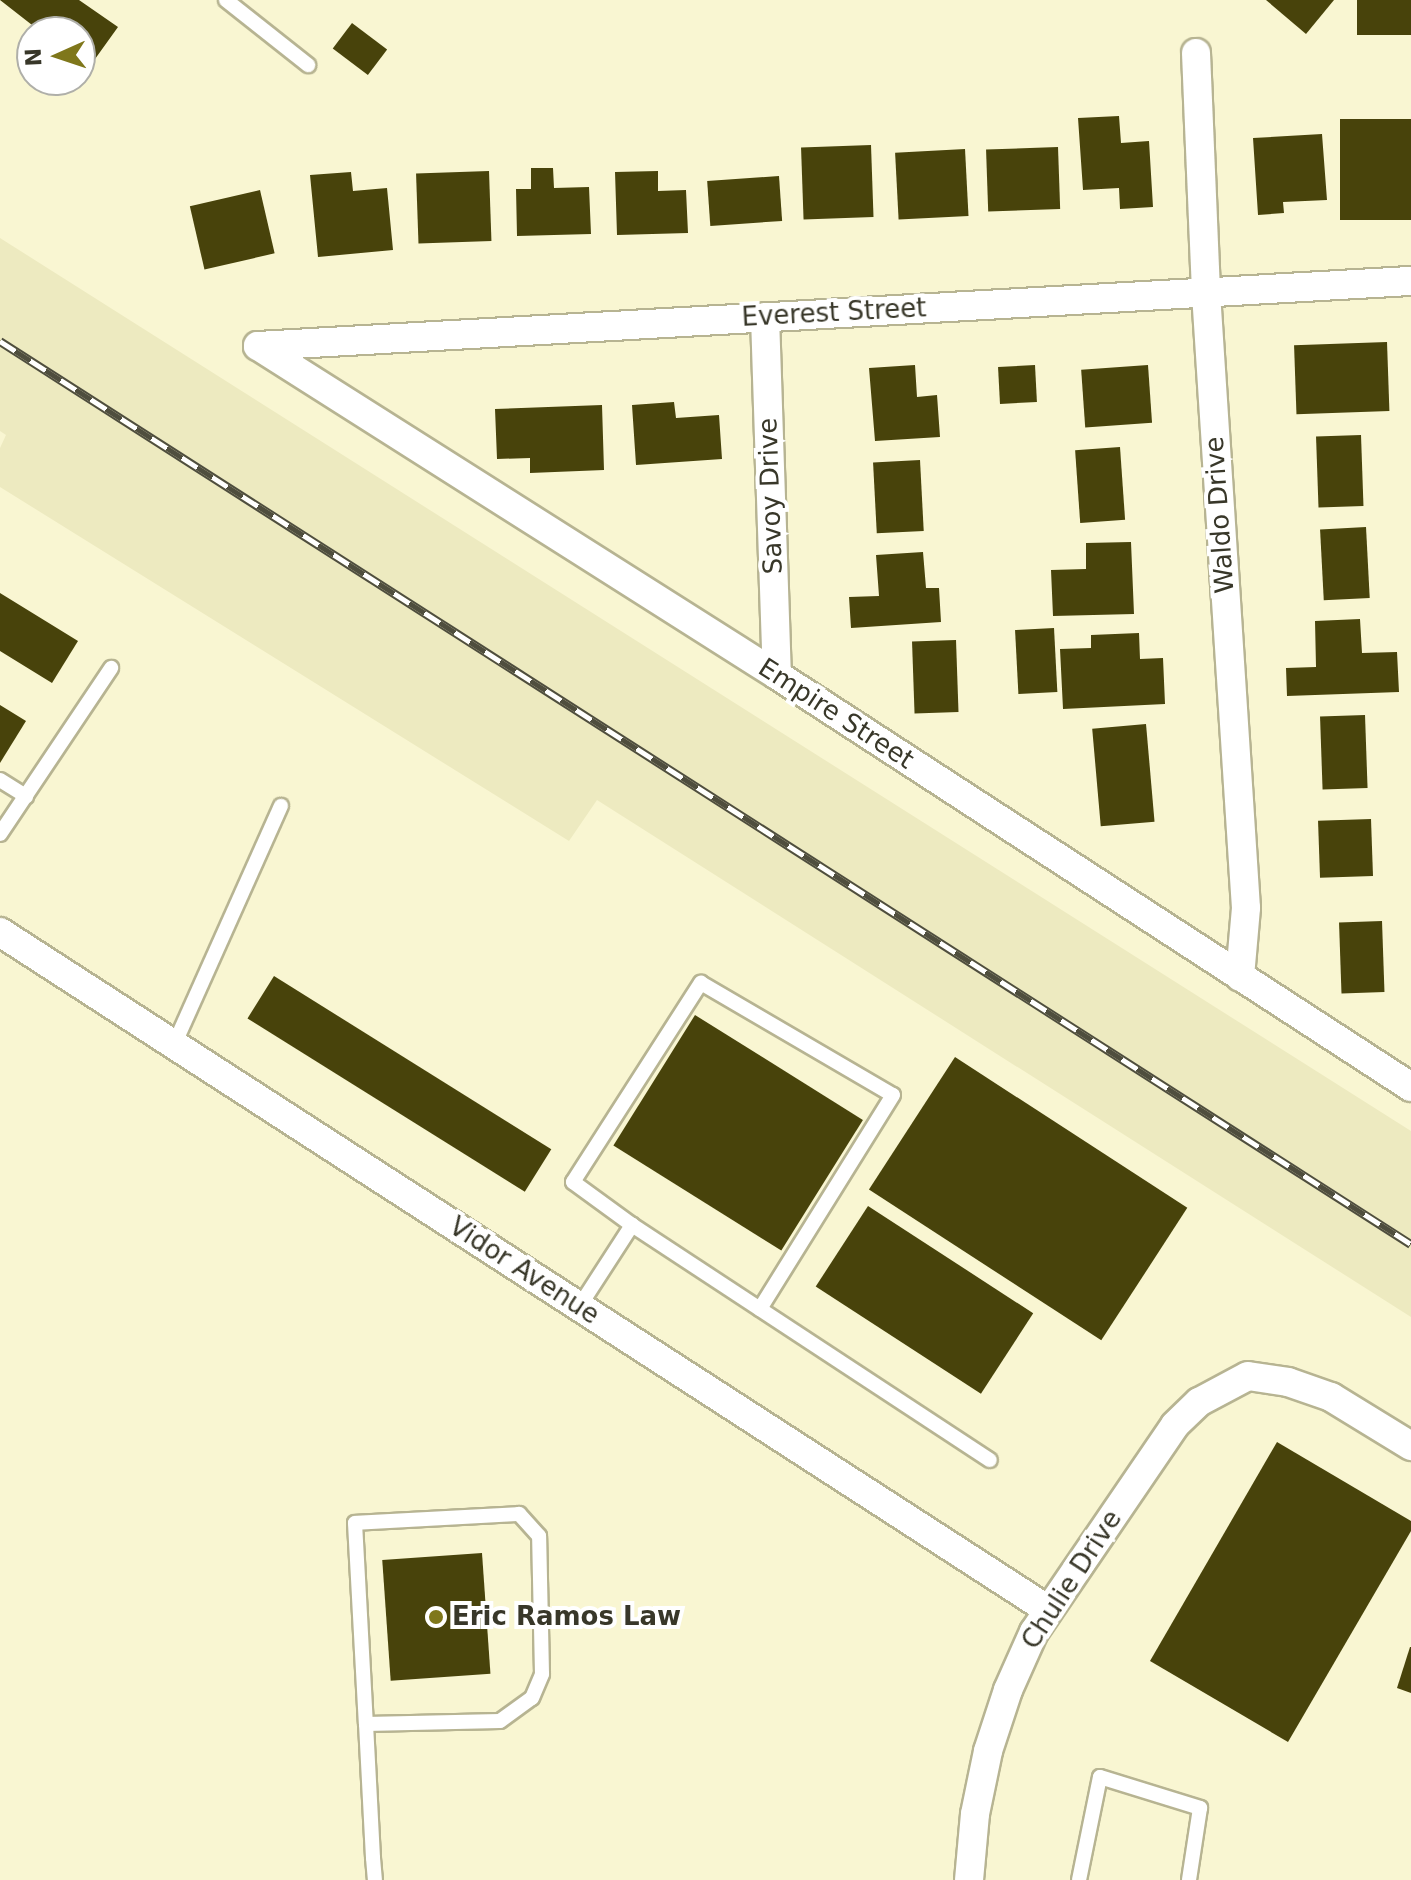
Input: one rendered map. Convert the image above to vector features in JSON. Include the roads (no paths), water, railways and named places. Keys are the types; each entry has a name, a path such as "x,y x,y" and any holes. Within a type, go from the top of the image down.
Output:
{"street":[{"name":"Waldo Drive","path":"1196,53 1206,293 1246,908 1240,977"},
{"name":"Everest Street","path":"258,346 1411,281"},
{"name":"Savoy Drive","path":"765,317 777,675"},
{"name":"Empire Street","path":"258,346 777,675 1411,1087"},
{"name":"Vidor Avenue","path":"0,932 1047,1609"},
{"name":"Chulie Drive","path":"969,1880 975,1814 988,1751 1008,1690 1047,1609 1175,1425 1199,1402 1248,1376 1288,1382 1331,1397 1411,1446"}],"lane":[{"path":"226,0 308,65"},
{"path":"0,834 111,668"},
{"path":"0,780 26,796"},
{"path":"174,1045 281,806"},
{"path":"760,1309 893,1095 701,983 573,1182 632,1225 990,1460"},
{"path":"579,1307 632,1225"},
{"path":"366,1724 500,1721 532,1698 542,1674 539,1536 519,1514 355,1523 366,1724 375,1880"},
{"path":"1079,1880 1100,1777 1200,1808 1189,1880"}],"railway":[{"path":"0,341 1411,1244"}],"place":[{"name":"Eric Ramos Law","path":"436,1617"}]}
